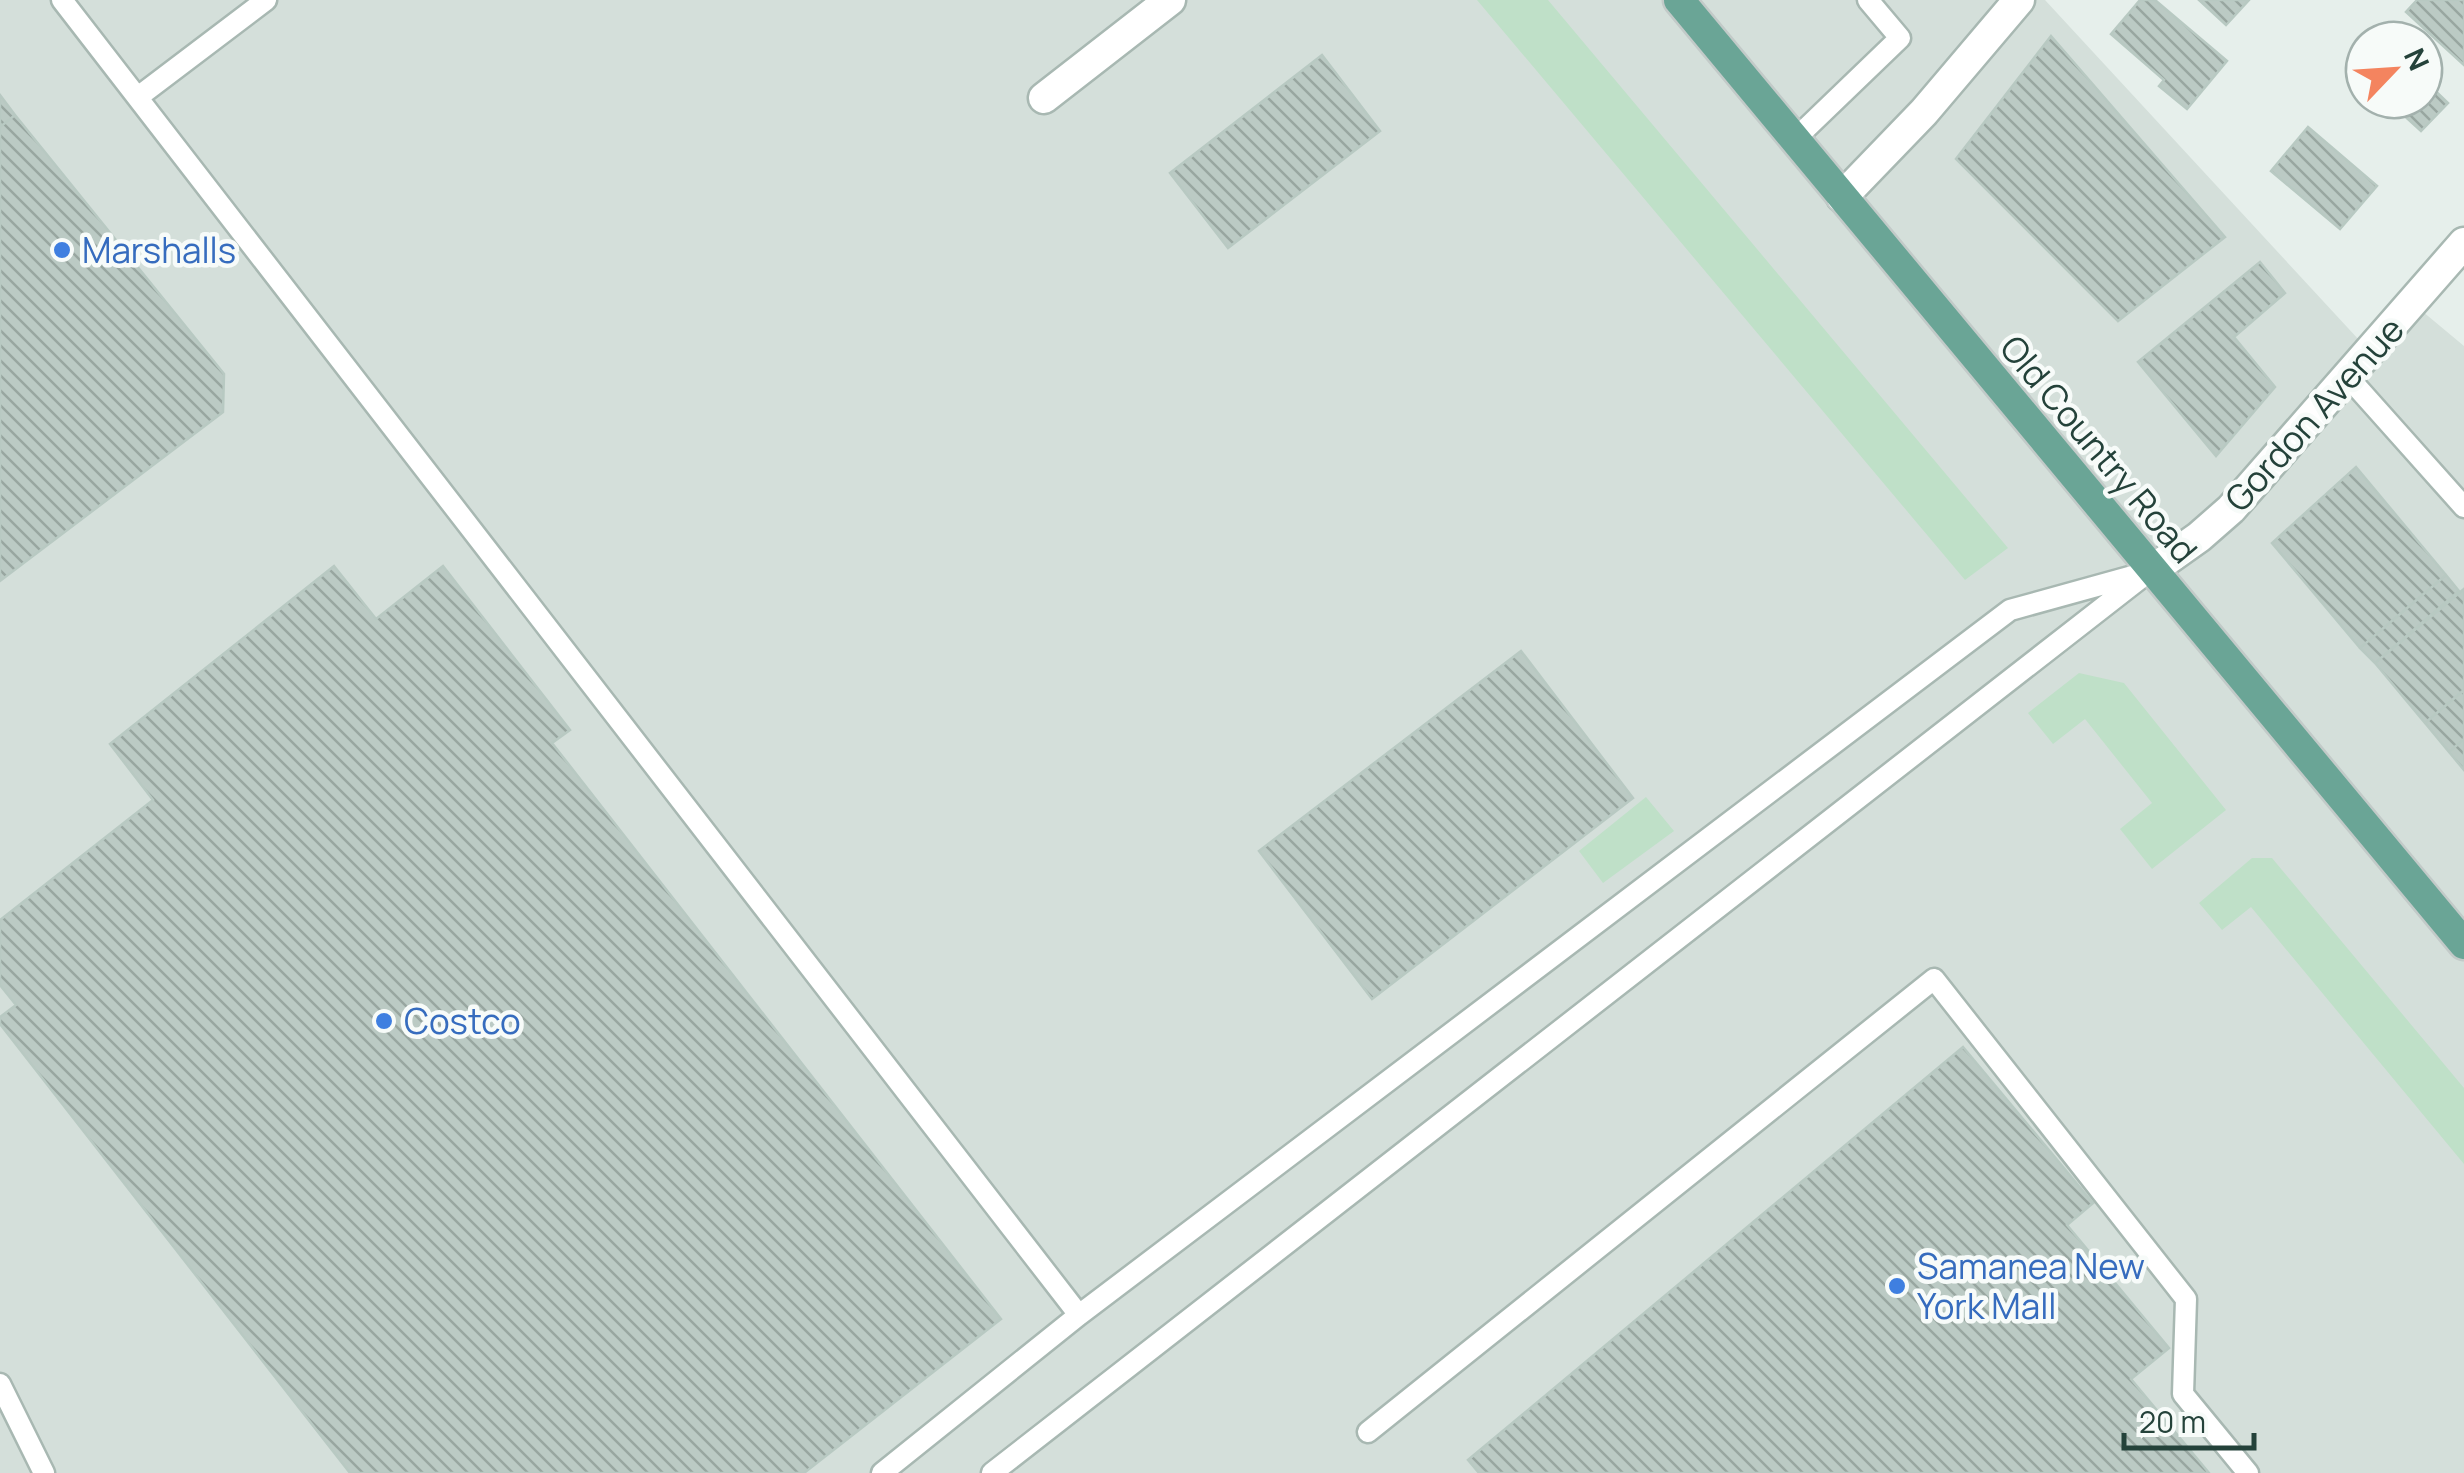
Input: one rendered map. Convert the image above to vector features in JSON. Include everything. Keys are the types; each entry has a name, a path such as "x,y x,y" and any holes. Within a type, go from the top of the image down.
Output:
{"main road":[{"name":"Old Country Road","path":"1679,0 2464,944"}],"street":[{"path":"1044,98 1170,0"},
{"path":"1842,197 1924,112 2019,0"},
{"name":"Gordon Avenue","path":"2150,570 2200,538 2231,509 2464,243"}],"lane":[{"path":"62,0 1079,1315"},
{"path":"138,97 266,0"},
{"path":"1794,140 1900,38 1868,0"},
{"path":"2348,377 2464,508"},
{"path":"882,1473 1079,1315 2010,610 2150,570"},
{"path":"992,1473 2150,570"},
{"path":"1368,1432 1934,979 2186,1299 2182,1394 2248,1473"},
{"path":"0,1384 44,1473"}],"shaded area":[{"path":"0,0 2045,0 2372,354 2416,306 2464,346 2464,1473 0,1473"}],"green space":[{"path":"1477,0 1548,0 2008,548 1965,580"},
{"path":"2079,673 2124,683 2226,810 2152,869 2120,829 2152,803 2085,719 2053,744 2028,713"},
{"path":"1646,797 1674,831 1603,883 1579,851"},
{"path":"2252,858 2272,858 2464,1088 2464,1164 2251,907 2222,930 2199,903"}],"building":[{"path":"2140,0 2155,0 2227,61 2187,109 2159,86 2164,80 2111,34"},
{"path":"2199,0 2249,0 2226,25"},
{"path":"2417,0 2464,0 2464,65 2444,47 2444,20 2415,20 2406,12"},
{"path":"2051,36 2225,237 2118,321 1956,159"},
{"path":"1322,55 1380,131 1228,248 1170,173"},
{"path":"0,95 15,115 0,127"},
{"name":"Marshalls","path":"15,115 224,374 223,412 0,581 0,127"},
{"path":"2409,120 2432,120 2421,131"},
{"path":"2308,127 2377,186 2340,229 2271,171"},
{"path":"2260,262 2285,293 2234,337 2275,387 2216,456 2138,362"},
{"path":"2356,467 2446,575 2360,648 2272,543"},
{"name":"Costco","path":"334,566 376,619 443,566 570,730 552,743 1001,1319 804,1473 350,1473 0,1024 0,1017 16,1005 0,985 0,920 153,800 110,744"},
{"path":"2446,575 2459,591 2375,663 2360,648"},
{"path":"2464,589 2464,690 2425,723 2375,663"},
{"path":"1521,651 1633,798 1372,999 1259,851"},
{"path":"2464,690 2464,739 2449,752 2425,723"},
{"path":"2464,739 2464,770 2449,752"},
{"name":"Samanea New York Mall","path":"1963,1047 2093,1203 2067,1225 2169,1348 2131,1379 2209,1473 1479,1473 1468,1460"}],"place":[{"name":"Marshalls","path":"62,250"},
{"name":"Costco","path":"384,1021"},
{"name":"Samanea New York Mall","path":"1897,1286"}]}
